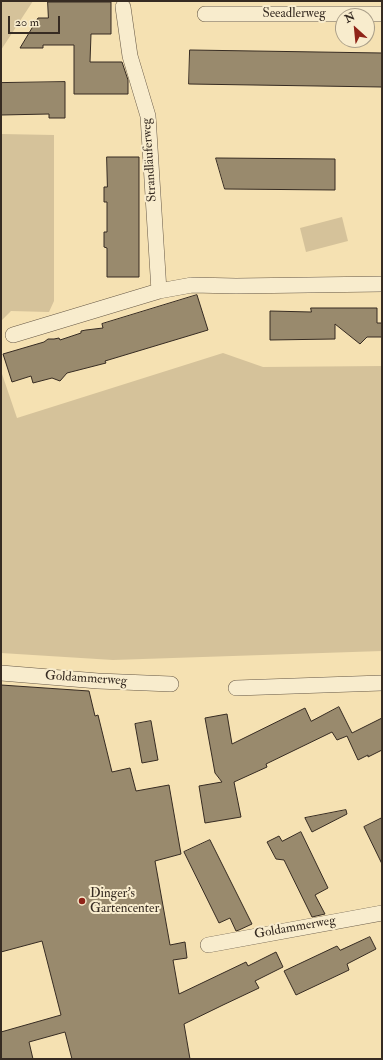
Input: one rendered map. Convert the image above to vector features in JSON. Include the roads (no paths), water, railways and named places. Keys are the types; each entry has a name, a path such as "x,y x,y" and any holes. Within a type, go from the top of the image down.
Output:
{"street":[{"name":"Strandläuferweg","path":"123,7 130,56 148,116 159,291"},
{"name":"Seeadlerweg","path":"205,14 382,14"},
{"path":"13,334 159,291 192,285 244,286 382,284"},
{"name":"Goldammerweg","path":"1,673 98,681 171,684"},
{"path":"236,688 382,683"},
{"name":"Goldammerweg","path":"208,944 382,913"}],"place":[{"name":"Dinger's Gartencenter","path":"82,901"}]}
